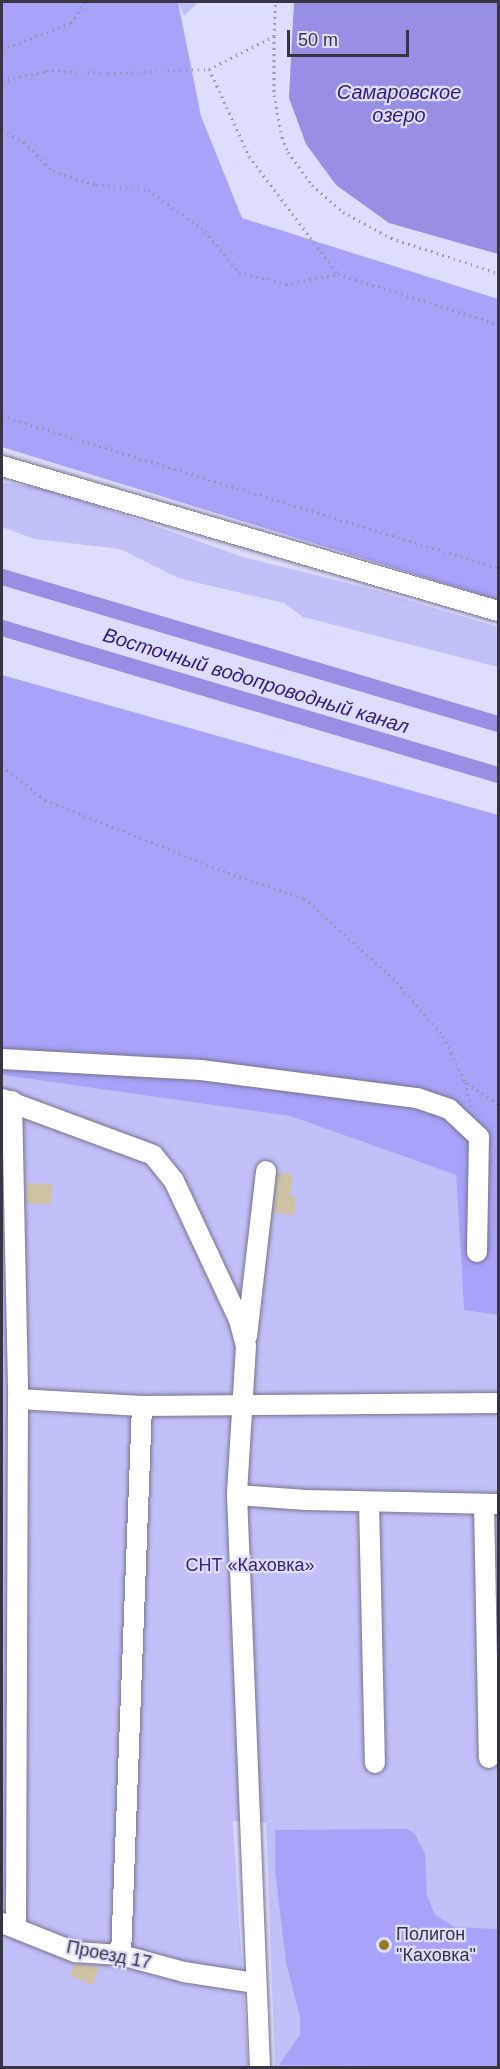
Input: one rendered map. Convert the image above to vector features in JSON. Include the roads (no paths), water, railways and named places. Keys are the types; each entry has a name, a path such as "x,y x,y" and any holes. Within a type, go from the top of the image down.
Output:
{"street":[{"path":"2,466 498,611"},
{"path":"2,1059 201,1070 417,1098 449,1109 479,1137 477,1252"},
{"path":"9,1925 18,1399 7,1100 153,1155 174,1181 239,1320 246,1346"},
{"path":"260,2067 254,1983 237,1495 246,1346 266,1172"},
{"path":"18,1399 142,1406 498,1403"},
{"path":"121,1954 142,1406"},
{"path":"237,1495 369,1502 491,1504 489,1758"},
{"path":"369,1502 375,1763"},
{"name":"Проезд 17","path":"9,1925 75,1952 121,1954 184,1972 254,1983"}],"water":[{"name":"Самаровское озеро","path":"294,2 498,2 498,254 389,223 336,185 306,144 289,98"}],"waterway":[{"name":"Восточный водопроводный канал","path":"2,577 498,724"},
{"name":"Восточный водопроводный канал","path":"2,628 498,775"}],"place":[{"name":"Полигон \"Каховка\"","path":"384,1945"}],"park label":[{"name":"СНТ «Каховка»","path":"250,1565"}]}
